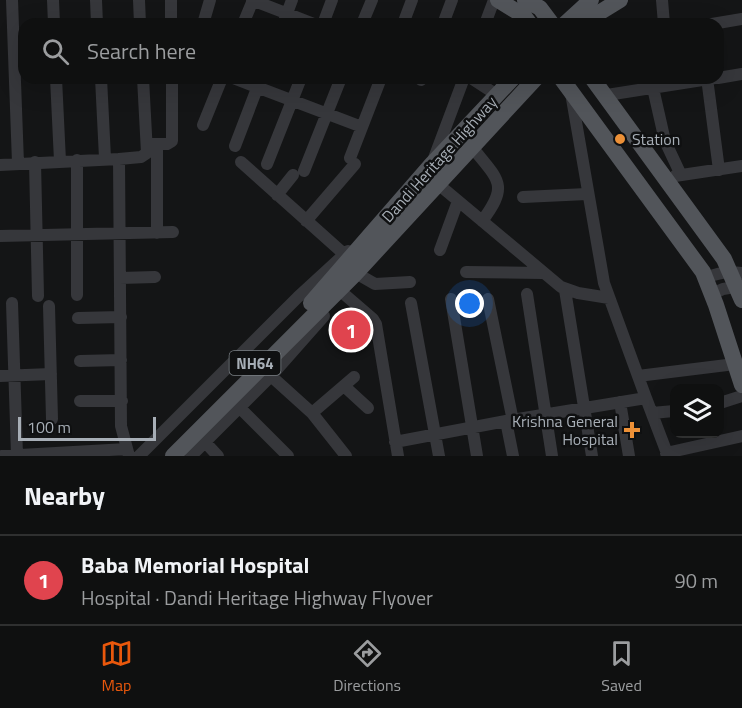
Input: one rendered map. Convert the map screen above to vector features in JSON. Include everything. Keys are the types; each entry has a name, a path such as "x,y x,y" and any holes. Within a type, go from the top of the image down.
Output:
{"main road":[{"path":"496,0 526,18"},
{"path":"525,0 540,8 548,18"},
{"path":"572,18 591,0"},
{"path":"592,18 620,0"},
{"name":"Dandi Heritage Highway","path":"373,243 431,165 507,84"},
{"name":"NH64","path":"173,456 373,243 438,184 530,84"},
{"path":"565,84 705,278 742,385"},
{"path":"597,84 673,177 738,283"},
{"name":"NH64","path":"163,456 351,268"}],"street":[{"path":"12,0 18,163"},
{"path":"53,0 54,18"},
{"path":"96,0 97,18"},
{"path":"139,0 140,18"},
{"path":"171,0 171,18"},
{"path":"205,18 210,0"},
{"path":"245,18 252,0 283,18"},
{"path":"285,18 292,0"},
{"path":"325,18 332,0"},
{"path":"364,18 372,0"},
{"path":"404,18 412,0"},
{"path":"445,18 452,0"},
{"path":"488,18 496,0"},
{"path":"662,0 664,18"},
{"path":"724,22 742,19"},
{"path":"724,76 742,74"},
{"path":"56,84 60,161"},
{"path":"101,84 105,158"},
{"path":"144,84 152,144 157,232"},
{"path":"152,144 167,144 172,141 172,84"},
{"path":"203,125 220,84"},
{"path":"235,146 260,84"},
{"path":"262,84 292,100 362,127"},
{"path":"267,164 299,84"},
{"path":"277,195 299,173 339,84"},
{"path":"306,221 352,161 379,84"},
{"path":"431,165 462,84"},
{"path":"480,84 496,95"},
{"path":"607,96 659,84 665,141 673,177 742,166"},
{"path":"712,84 719,170"},
{"path":"571,93 604,283 667,454 742,436"},
{"path":"0,165 145,156 152,144"},
{"path":"472,147 494,175 499,187 494,206 482,221"},
{"path":"2,456 128,452 122,426 119,159"},
{"path":"77,160 77,295"},
{"path":"34,162 38,296"},
{"path":"241,162 306,221 351,268 375,284 410,282"},
{"path":"438,184 565,290 609,298"},
{"path":"523,197 587,194"},
{"path":"440,250 458,201"},
{"path":"0,236 173,232"},
{"path":"191,456 271,376 344,294 351,268"},
{"path":"139,456 298,297 351,268"},
{"path":"466,272 542,273"},
{"path":"705,278 717,273 738,283"},
{"path":"120,278 156,278"},
{"path":"712,294 738,283"},
{"path":"565,290 592,456"},
{"path":"344,294 376,324 398,456"},
{"path":"527,294 552,456"},
{"path":"450,299 477,456"},
{"path":"488,299 513,456"},
{"path":"12,303 17,455"},
{"path":"411,303 439,456"},
{"path":"49,306 52,418"},
{"path":"78,318 121,317"},
{"path":"80,361 121,360"},
{"path":"638,376 735,364"},
{"path":"0,375 51,374"},
{"path":"271,376 312,413 346,456"},
{"path":"312,413 354,377"},
{"path":"344,386 368,408"},
{"path":"724,403 742,396"},
{"path":"395,442 646,398"},
{"path":"80,401 122,401"},
{"path":"620,402 629,456"},
{"path":"239,407 288,456"},
{"path":"652,413 670,411"},
{"path":"205,442 218,456"}],"place":[{"name":"Station","path":"620,139"},
{"name":"Baba Memorial Hospital","path":"351,330"},
{"name":"Krishna General Hospital","path":"632,430"}]}
